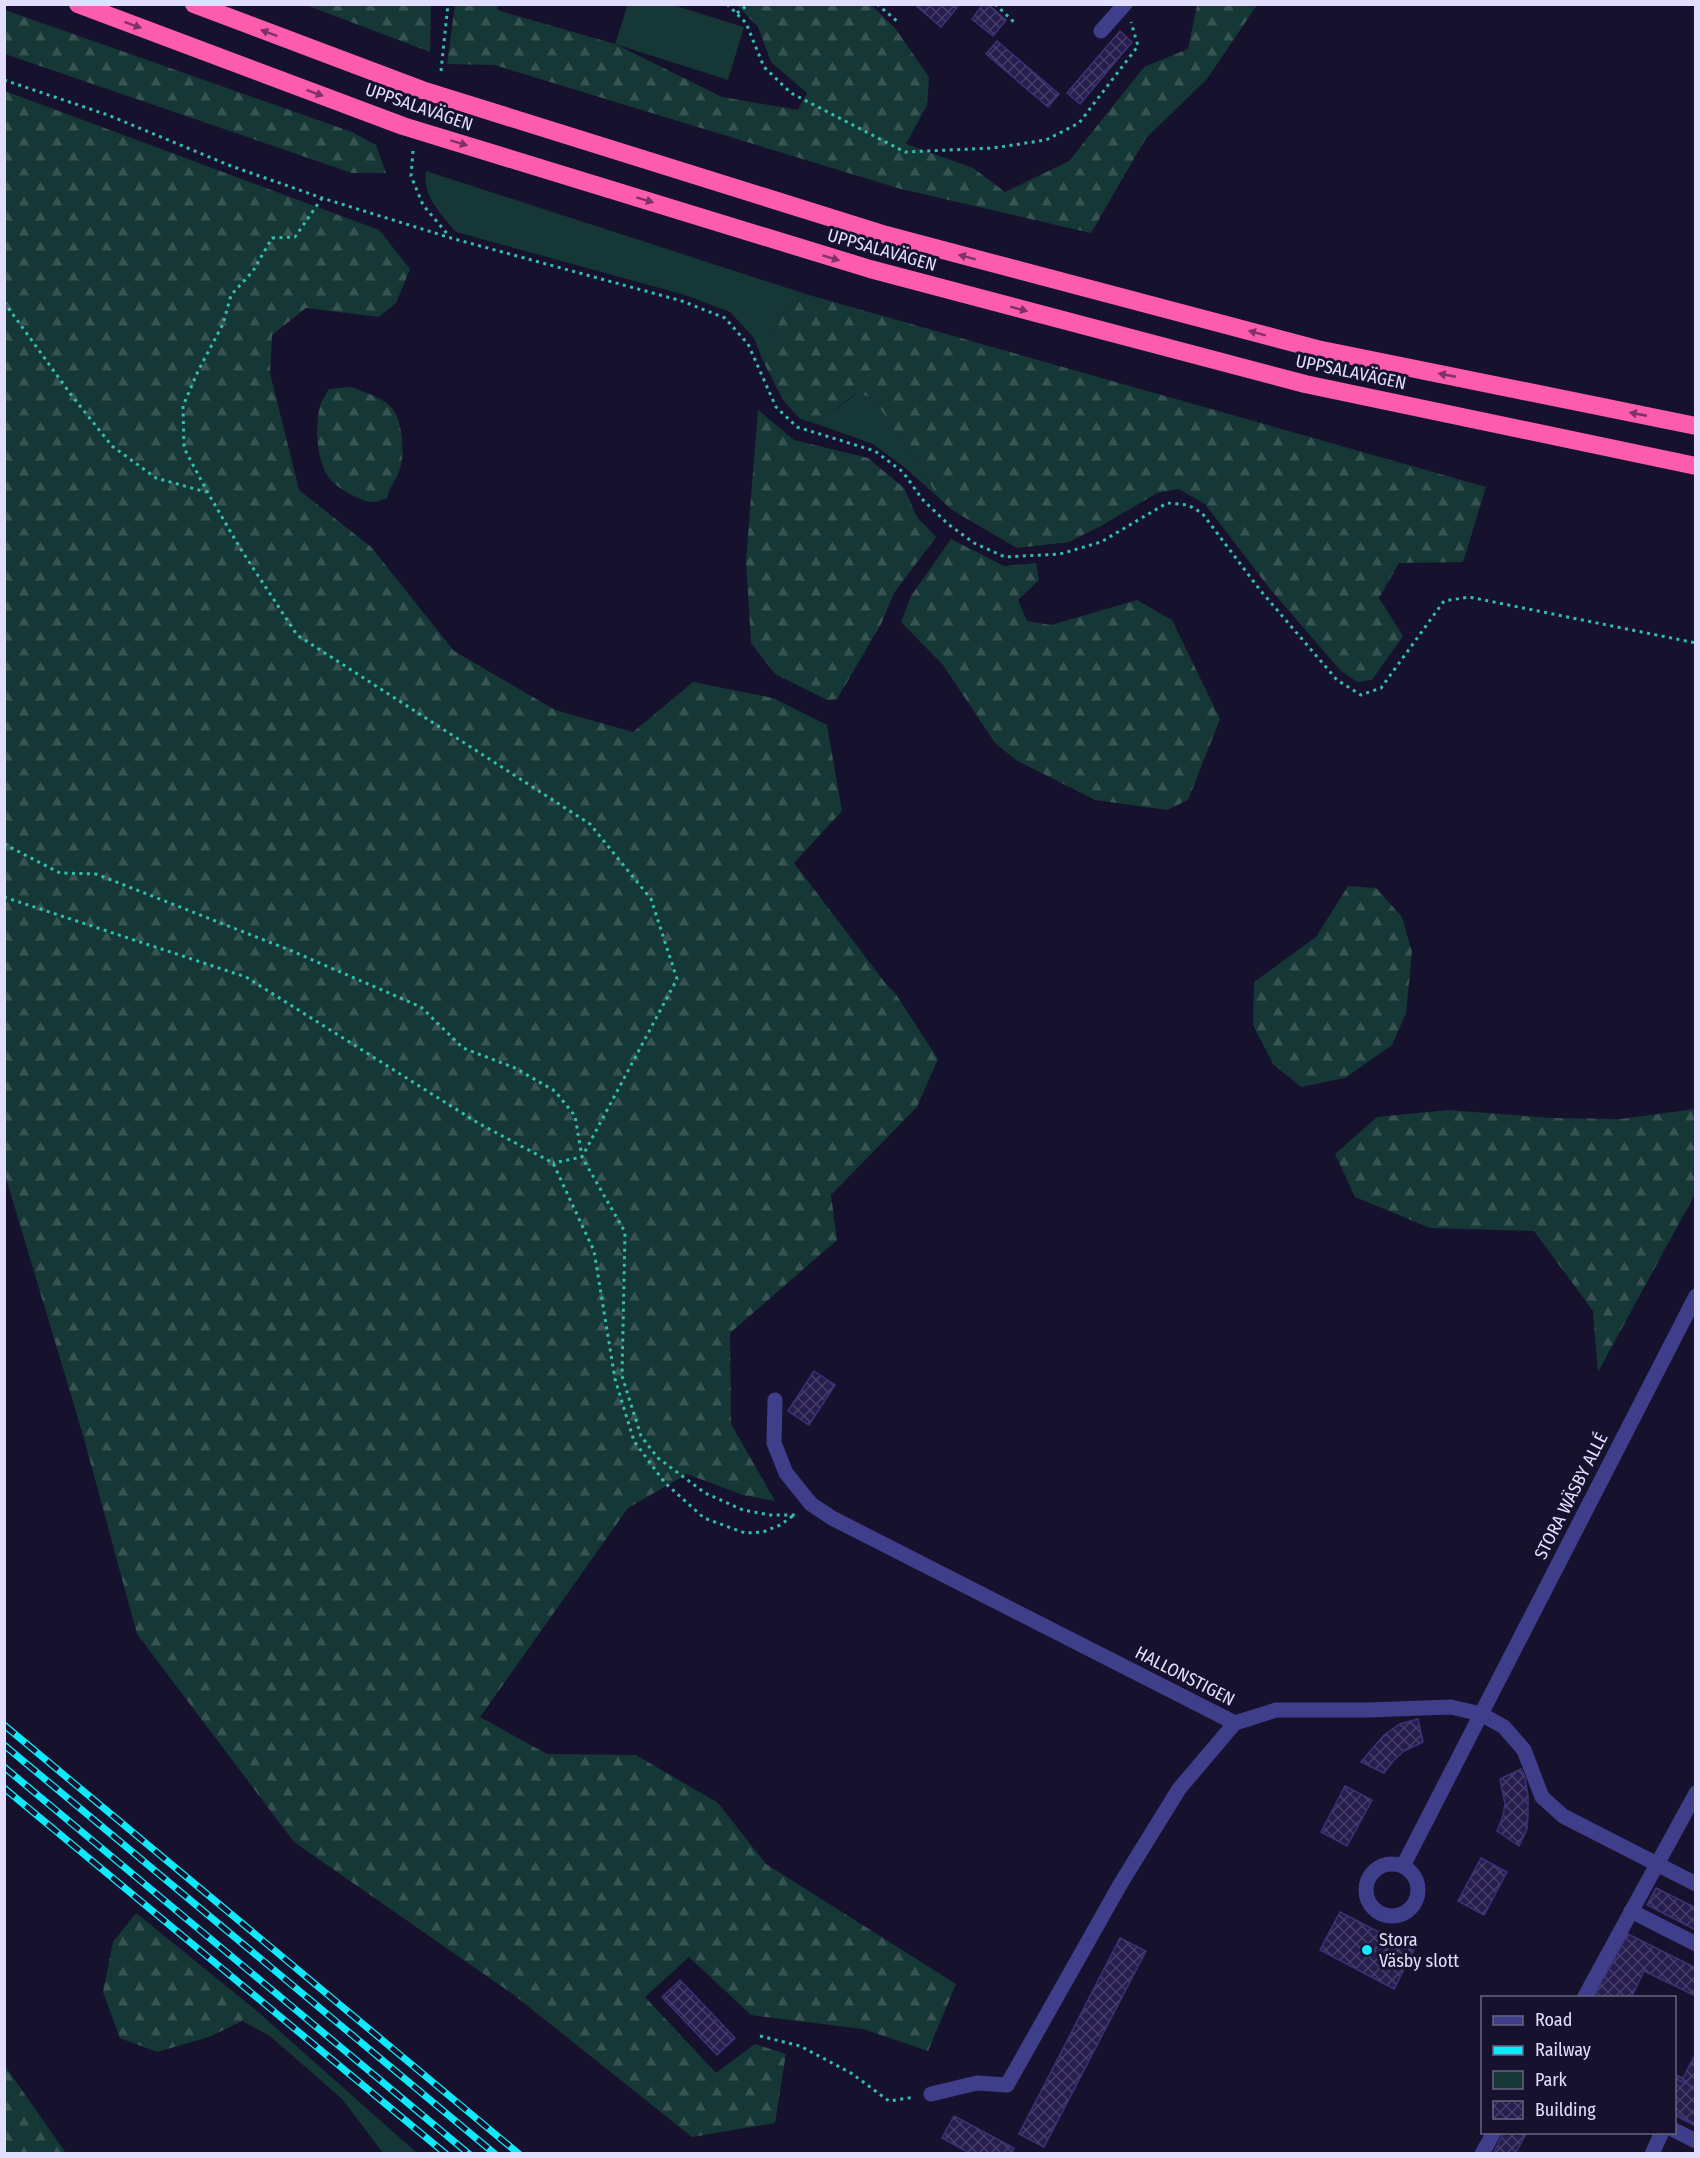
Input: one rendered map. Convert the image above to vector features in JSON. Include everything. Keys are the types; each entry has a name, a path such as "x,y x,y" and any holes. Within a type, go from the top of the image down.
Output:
{"highway":[{"name":"UPPSALAVÄGEN","path":"78,4 403,126 870,269 1305,384 1695,466"},
{"name":"UPPSALAVÄGEN","path":"194,4 422,90 886,236 1317,349 1695,426"}],"street":[{"path":"1101,31 1127,10"},
{"name":"STORA WÄSBY ALLÉ","path":"1403,1866 1695,1296"},
{"name":"HALLONSTIGEN","path":"775,1400 774,1443 786,1473 811,1504 832,1518 1235,1723 1276,1710 1450,1707 1481,1714 1504,1727 1524,1750 1542,1797 1563,1816 1695,1884"},
{"path":"931,2094 977,2083 1007,2085 1121,1883 1179,1789 1235,1723"},
{"path":"1585,1996 1695,1793"},
{"path":"1631,1911 1695,1944"},
{"path":"1676,2131 1695,2140"},
{"path":"1482,2154 1493,2134"},
{"path":"1652,2154 1662,2134"}],"path":[{"path":"441,71 448,4"},
{"path":"727,4 746,23 764,67 791,93 905,152 993,148 1046,140 1079,123 1138,45 1127,10"},
{"path":"737,13 749,4"},
{"path":"877,4 898,22"},
{"path":"995,4 1015,23"},
{"path":"4,80 108,115 231,166 322,198 451,238 682,302 725,318 748,344 776,407 797,427 875,451 903,472 922,499 948,524 974,543 1005,557 1060,554 1101,542 1167,503 1188,505 1202,513 1260,590 1337,680 1361,695 1381,688 1444,601 1469,597 1695,643"},
{"path":"413,151 411,176 423,205 451,238"},
{"path":"322,198 295,237 272,238 253,271 231,295 223,324 198,371 183,406 184,448 208,493 297,635 590,824 651,899 677,979 582,1157"},
{"path":"4,302 72,396 112,446 156,478 208,493"},
{"path":"4,844 60,873 96,874 292,951 421,1006 463,1048 515,1068 555,1091 575,1116 582,1157 625,1232 622,1376 641,1436 658,1458 705,1493 742,1510 770,1515 795,1515"},
{"path":"4,897 246,977 478,1123 553,1163 594,1251 615,1379 634,1441 665,1483 705,1518 745,1533 763,1532 780,1525 811,1504"},
{"path":"553,1163 582,1157"},
{"path":"760,2036 800,2046 850,2073 890,2101 931,2094"}],"green space":[{"path":"628,4 673,5 744,27 728,80 615,44"},
{"path":"306,5 431,5 430,52"},
{"path":"455,5 498,5 497,10 615,44 722,97 798,110 807,93 771,62 758,27 737,5 871,5 895,28 929,77 927,105 906,144 973,168 1005,192 1069,161 1144,67 1188,49 1197,5 1257,5 1207,79 1146,138 1091,233 901,189 494,65 447,64"},
{"path":"5,10 352,132 376,145 386,173 352,173 5,54"},
{"path":"5,91 379,230 410,269 396,303 379,317 306,308 272,335 270,373 299,490 371,547 454,651 555,710 633,732 693,682 773,698 827,725 842,811 794,863 895,993 938,1059 917,1107 831,1195 837,1240 730,1333 731,1424 775,1501 743,1495 687,1474 628,1508 480,1717 547,1754 636,1755 718,1803 766,1864 956,1984 928,2051 863,2029 751,2015 689,1957 645,1997 716,2073 755,2044 786,2054 775,2123 692,2137 514,1995 294,1842 137,1634 83,1435 5,1175"},
{"path":"426,171 809,295 784,309 763,361 754,338 730,312 685,295 456,232 430,197"},
{"path":"809,295 1486,487 1463,562 1399,563 1379,598 1403,636 1372,680 1357,682 1340,670 1270,589 1205,504 1179,489 1157,493 1069,542 1017,548 952,510 939,498 873,398 856,393 817,424 800,419 783,400 763,361 784,309"},
{"path":"351,387 389,405 398,419 402,437 401,465 387,498 377,501 369,502 335,484 324,468 319,452 317,426 323,400 329,389"},
{"path":"857,393 873,398 939,498 904,467 873,444 817,424"},
{"path":"758,410 794,440 868,458 904,488 917,517 936,537 894,593 881,624 837,699 827,700 775,674 751,643 746,560"},
{"path":"951,539 1004,566 1036,563 1039,580 1018,600 1027,621 1051,625 1137,600 1172,620 1220,719 1188,800 1167,810 1095,800 1016,760 995,743 943,665 901,622 911,596"},
{"path":"1348,886 1376,888 1402,917 1412,952 1406,1013 1392,1045 1345,1078 1301,1087 1273,1064 1253,1025 1254,982 1316,937"},
{"path":"1695,1109 1695,1194 1598,1372 1593,1311 1534,1231 1430,1228 1355,1197 1335,1154 1377,1117 1448,1110 1551,1118 1621,1119"},
{"path":"136,1913 257,2011 209,2037 157,2052 120,2038 103,1992 113,1942"},
{"path":"257,2011 417,2153 383,2153 342,2099 270,2036 242,2021"},
{"path":"5,2066 66,2153 5,2153"}],"building":[{"path":"914,4 960,4 941,27"},
{"path":"983,4 988,4 1006,20 993,36 972,19"},
{"path":"1120,31 1132,42 1080,104 1067,93"},
{"path":"997,41 1059,94 1048,107 986,54"},
{"path":"814,1371 835,1385 809,1425 788,1411"},
{"path":"1418,1719 1423,1742 1404,1751 1384,1773 1361,1762 1384,1735 1400,1724"},
{"path":"1521,1769 1525,1777 1528,1813 1527,1829 1519,1846 1497,1831 1505,1804 1500,1779"},
{"path":"1345,1786 1372,1800 1347,1846 1321,1832"},
{"path":"1481,1858 1507,1872 1484,1915 1458,1901"},
{"path":"1656,1888 1696,1908 1696,1930 1647,1905"},
{"name":"Stora Väsby slott","path":"1340,1912 1414,1950 1394,1989 1320,1950"},
{"path":"1628,1934 1696,1968 1696,1996 1644,1971 1632,1996 1594,1996"},
{"path":"1120,1938 1146,1951 1044,2147 1019,2134"},
{"path":"680,1980 735,2038 717,2055 662,1997"},
{"path":"1696,2053 1696,2126 1676,2116 1676,2075 1683,2078"},
{"path":"1676,2079 1696,2088 1696,2124 1676,2114"},
{"path":"954,2116 1014,2148 1011,2154 971,2154 942,2138"},
{"path":"1503,2134 1526,2134 1515,2154 1493,2154"}],"railway":[{"path":"4,1725 519,2154"},
{"path":"4,1745 495,2154"},
{"path":"4,1767 469,2154"},
{"path":"4,1788 446,2154"}],"place":[{"name":"Stora Väsby slott","path":"1367,1950"}]}
